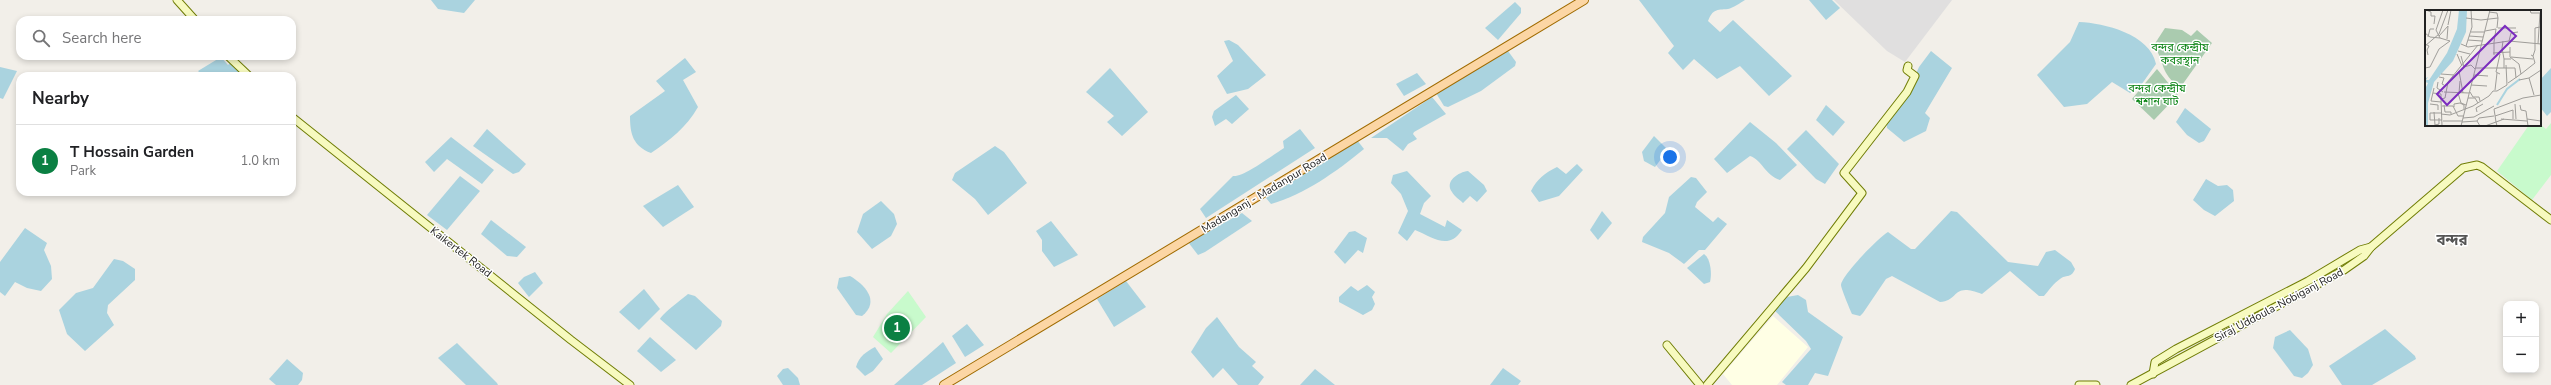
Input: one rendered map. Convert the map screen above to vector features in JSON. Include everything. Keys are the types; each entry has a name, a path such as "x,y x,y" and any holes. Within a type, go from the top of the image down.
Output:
{"main road":[{"path":"177,0 191,16"},
{"name":"Madanganj - Madanpur Road","path":"944,385 1058,318 1584,0"},
{"path":"232,60 245,72"},
{"path":"1707,385 1806,268 1862,193 1844,173 1907,92 1915,76 1907,70 1908,66"},
{"name":"Kaikertek Road","path":"296,120 571,340 630,385"},
{"name":"Siraj Uddoula-Nobiganj Road","path":"2131,385 2203,345 2323,283 2364,256 2371,247 2455,173 2470,166 2476,165 2492,174 2551,220"},
{"name":"Siraj Uddoula-Nobiganj Road","path":"2152,374 2153,366 2159,358 2308,282 2360,250 2371,247"},
{"path":"2199,338 2203,345"},
{"path":"1666,345 1700,385"},
{"path":"2079,385 2096,385"}],"shaded area":[{"path":"1834,0 1952,0 1905,62 1887,51"},
{"path":"1773,316 1808,347 1777,385 1732,385 1723,374"}],"green space":[{"name":"বন্দর কেন্দ্রীয় কবরস্থান","path":"2165,28 2182,30 2191,36 2197,30 2212,43 2180,88 2169,77 2154,45"},
{"name":"বন্দর কেন্দ্রীয় শ্বশান ঘাট","path":"2157,69 2178,95 2154,120 2132,99"},
{"path":"2551,123 2551,175 2532,200 2497,171 2528,126 2541,125 2546,129"},
{"path":"908,291 926,317 891,353 873,337 887,314"}],"water":[{"path":"431,0 475,0 464,13 438,9"},
{"path":"1639,0 1745,0 1730,8 1713,12 1708,21 1720,32 1733,20 1792,76 1769,96 1740,66 1717,79 1694,59 1683,70 1668,53 1674,46"},
{"path":"1809,0 1832,0 1840,8 1826,20"},
{"path":"1515,2 1521,8 1521,13 1498,40 1485,28"},
{"path":"2079,22 2101,25 2125,32 2145,45 2152,54 2156,64 2139,88 2130,93 2112,82 2087,104 2064,107 2037,75 2070,42"},
{"path":"1229,40 1238,45 1266,75 1248,89 1227,94 1217,76 1233,61 1224,41"},
{"path":"1508,51 1516,62 1515,66 1481,91 1448,107 1444,106 1436,93"},
{"path":"1931,51 1952,68 1925,113 1930,118 1926,131 1904,142 1887,128 1886,116 1909,89 1919,67"},
{"path":"685,58 696,72 683,80 698,107 677,133 651,153 636,143 632,134 630,116 665,91 656,81"},
{"path":"216,60 224,60 228,65 231,62 241,72 199,72 198,71"},
{"path":"0,67 17,71 3,99 0,98"},
{"path":"1110,68 1148,112 1122,136 1107,122 1114,116 1086,92"},
{"path":"2551,68 2551,112 2547,116 2541,108 2541,79"},
{"path":"1417,73 1426,84 1404,96 1396,84"},
{"path":"1236,95 1249,109 1232,124 1226,119 1215,126 1212,117 1214,111"},
{"path":"1432,97 1446,114 1414,132 1413,134 1417,139 1408,144 1403,151 1387,138 1371,138"},
{"path":"1826,105 1845,122 1833,136 1816,120"},
{"path":"2185,108 2211,129 2204,141 2199,143 2187,135 2176,122"},
{"path":"1750,122 1776,143 1797,165 1780,180 1771,175 1758,161 1750,156 1727,173 1714,159"},
{"path":"487,129 526,164 519,172 513,174 473,146"},
{"path":"1300,129 1315,148 1206,218 1200,209 1233,176 1238,176 1251,170 1284,148 1283,141"},
{"path":"1806,130 1839,164 1825,184 1816,179 1787,149"},
{"path":"1654,136 1668,150 1655,167 1644,161 1642,152"},
{"path":"451,137 494,170 482,184 447,159 434,172 425,162"},
{"path":"1357,140 1364,149 1320,181 1284,200 1271,204 1266,198"},
{"path":"995,146 1004,152 1027,183 988,215 975,199 952,180 955,173"},
{"path":"1577,164 1583,170 1559,196 1539,202 1531,191 1545,174 1557,167 1566,174"},
{"path":"1407,171 1431,196 1424,203 1420,214 1445,227 1447,220 1462,230 1457,236 1446,241 1434,239 1415,230 1407,241 1398,233 1408,211 1401,194 1391,183 1393,175"},
{"path":"1468,171 1484,185 1487,191 1477,202 1470,196 1463,203 1453,193 1450,188 1450,184 1457,175"},
{"path":"460,176 480,191 447,230 427,215"},
{"path":"1691,177 1696,178 1707,192 1697,202 1695,207 1713,222 1718,217 1727,224 1705,250 1699,250 1684,264 1669,253 1642,242 1643,237 1665,213 1669,197"},
{"path":"2206,179 2218,186 2227,185 2233,190 2234,201 2215,216 2204,210 2193,200"},
{"path":"678,185 694,207 663,227 643,206"},
{"path":"881,201 894,214 897,224 891,236 872,249 857,232 863,214"},
{"path":"1602,211 1612,223 1598,240 1590,230"},
{"path":"1951,211 1957,212 2008,262 2038,266 2046,252 2055,250 2071,262 2075,269 2072,274 2058,281 2044,296 2039,296 2010,271 1982,294 1965,290 1960,291 1951,299 1940,302 1892,276 1886,279 1860,316 1852,314 1841,285 1854,265 1869,248 1888,232 1911,249 1915,249"},
{"path":"1242,213 1252,221 1205,252 1198,255 1188,242"},
{"path":"491,220 526,247 517,257 507,256 481,234"},
{"path":"1051,221 1078,255 1054,267 1042,251 1042,240 1036,231"},
{"path":"25,228 47,243 44,250 51,266 52,279 41,291 27,288 15,282 5,296 0,292 0,262"},
{"path":"1355,231 1367,238 1363,253 1358,250 1345,264 1334,252 1349,232"},
{"path":"1704,254 1710,263 1711,275 1710,282 1704,284 1687,268"},
{"path":"114,259 123,261 135,269 135,280 108,305 107,313 114,325 85,351 67,334 59,310 76,293 93,288"},
{"path":"535,272 543,283 529,297 518,283 524,277"},
{"path":"850,276 865,288 870,299 868,310 862,316 856,315 837,288 839,278"},
{"path":"1126,281 1146,307 1114,327 1097,299"},
{"path":"1367,285 1375,292 1372,297 1375,304 1372,310 1363,315 1339,302 1339,297 1351,286 1358,291"},
{"path":"644,289 660,309 639,330 619,312"},
{"path":"688,294 695,296 722,321 721,326 696,350 660,319 668,310"},
{"path":"1798,295 1806,300 1808,312 1843,337 1828,376 1815,373 1808,385 1786,385 1782,382 1811,349 1806,341 1774,310 1787,297"},
{"path":"1217,317 1239,347 1256,362 1252,366 1264,377 1258,385 1238,385 1223,368 1213,378 1191,352 1206,328"},
{"path":"967,324 984,345 965,357 952,336"},
{"path":"2385,329 2415,356 2416,359 2372,385 2342,385 2329,366"},
{"path":"2290,330 2308,349 2313,365 2308,373 2302,378 2294,376 2273,348 2275,337"},
{"path":"650,337 676,360 661,372 637,351"},
{"path":"943,342 956,363 922,385 894,385"},
{"path":"457,343 498,385 466,385 438,358"},
{"path":"875,347 883,359 873,371 865,376 856,367 857,363 863,355"},
{"path":"287,359 303,373 302,380 298,385 276,385 269,379"},
{"path":"788,368 798,378 800,385 783,385 777,376 783,369"},
{"path":"1503,368 1521,381 1518,385 1490,385"},
{"path":"1315,369 1335,385 1300,385"}],"place":[{"name":"T Hossain Garden","path":"897,328"}],"district":[{"name":"বন্দর","path":"2452,240"}]}
